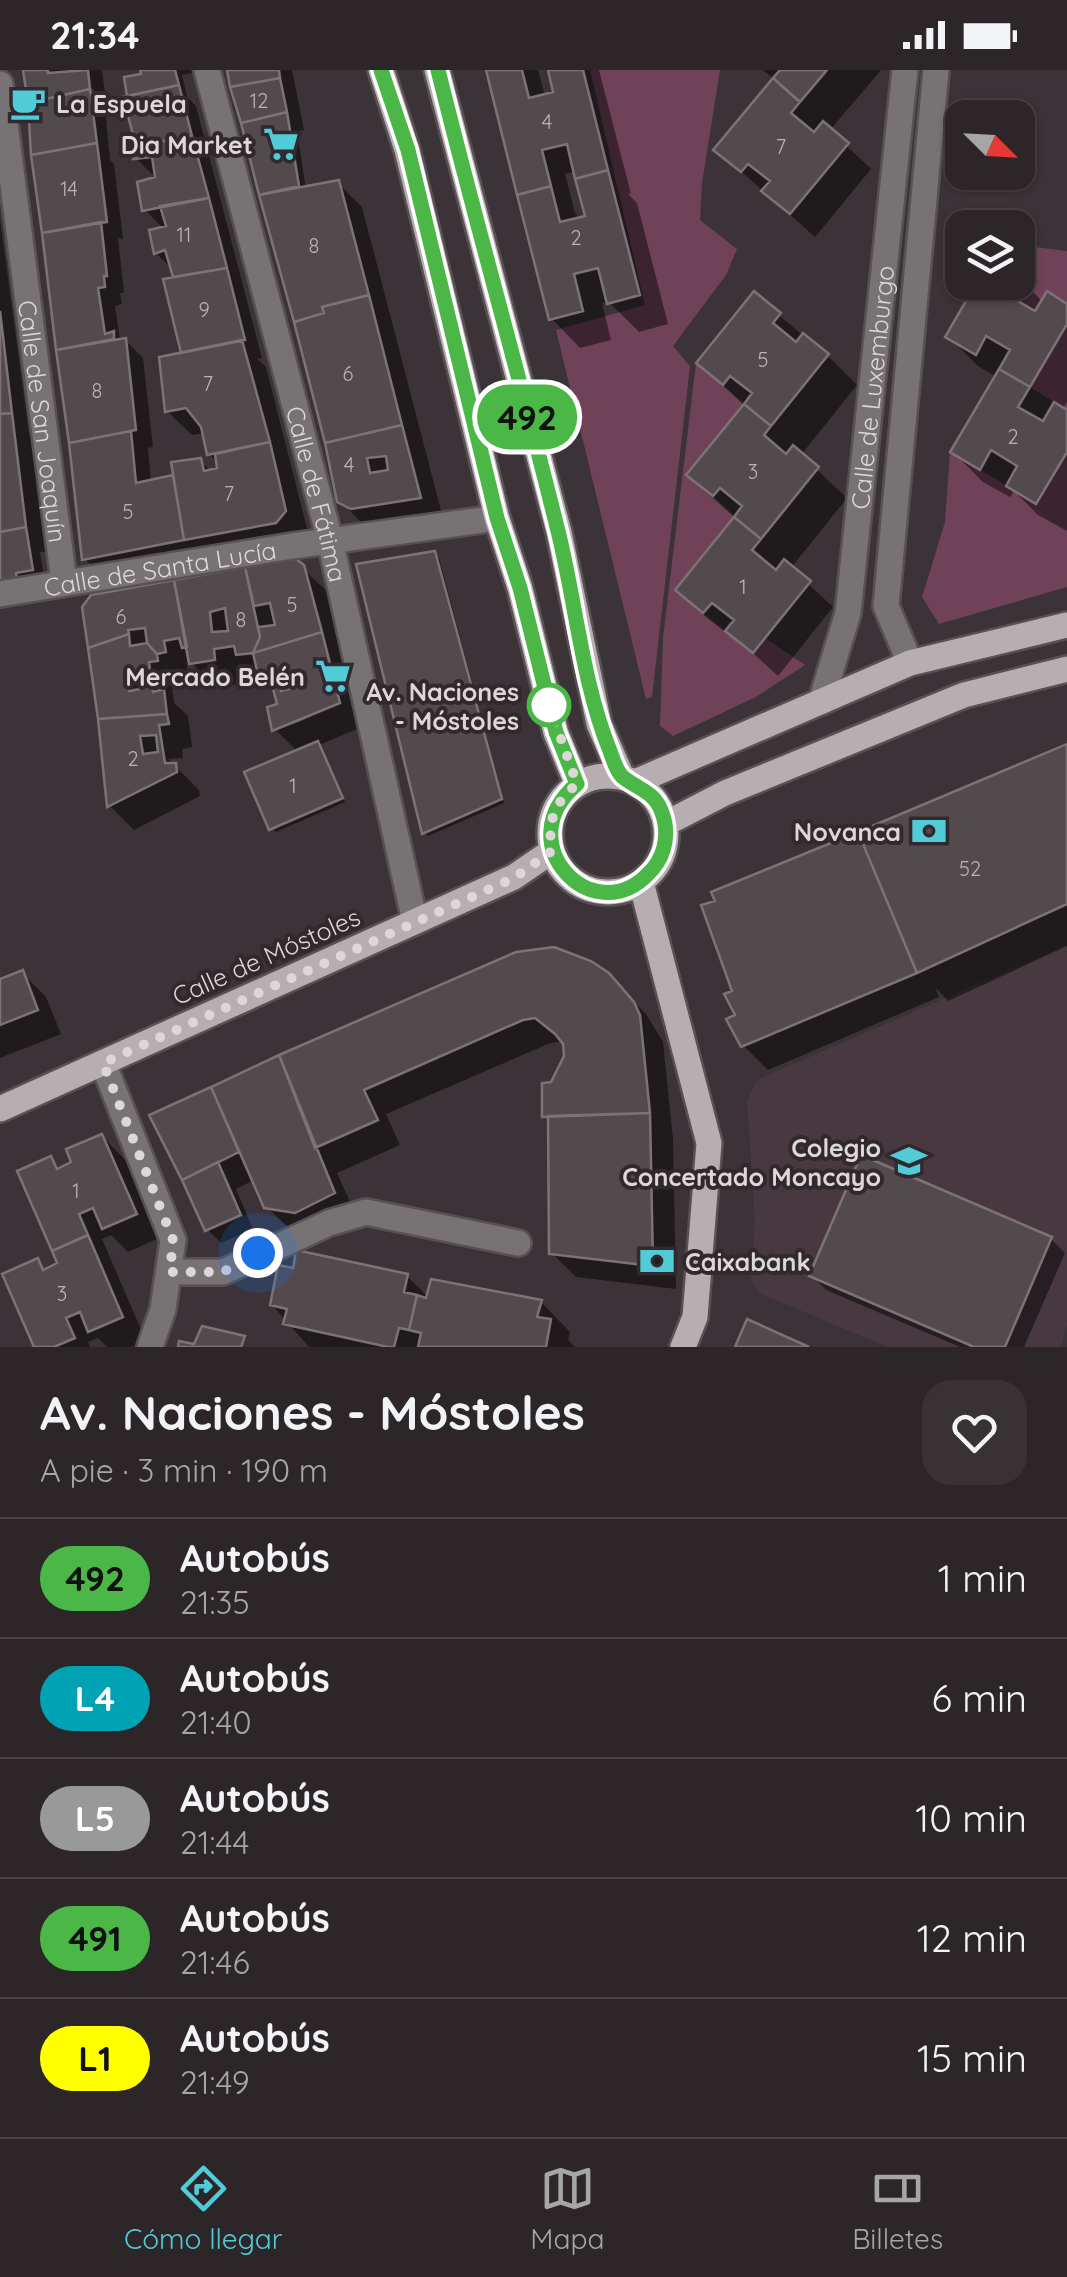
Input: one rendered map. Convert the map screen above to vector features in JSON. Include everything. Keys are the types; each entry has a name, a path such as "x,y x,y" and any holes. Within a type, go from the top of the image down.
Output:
{"main road":[{"path":"381,70 408,150 497,518 520,588 556,732 577,784"},
{"path":"438,70 558,532 599,724 628,780 649,792 660,807 665,824 661,856 641,882 621,891 600,892 579,885 562,870 552,851 549,832 562,797 577,784 591,778 628,780 910,663 1067,625"},
{"path":"665,824 725,793 964,695 1067,668"},
{"name":"Calle de Móstoles","path":"0,1110 514,878 552,851"},
{"path":"641,882 708,1143 696,1317 683,1347"}],"street":[{"name":"Calle de Fátima","path":"206,70 330,540 415,922"},
{"name":"Calle de Luxemburgo","path":"821,702 848,613 905,70"},
{"name":"Calle de Luxemburgo","path":"910,663 886,606 936,70"},
{"name":"Calle de San Joaquín","path":"0,84 64,582"},
{"name":"Calle de Santa Lucía","path":"0,594 330,540 497,518"},
{"path":"103,1063 173,1240 164,1309 150,1347"},
{"path":"170,1272 223,1272 329,1223 366,1212 518,1244"}],"shaded area":[{"path":"590,70 720,70 700,220 737,249 726,275 673,346 690,366 652,697 646,699 556,330 645,305"},
{"path":"1035,247 1067,251 1067,304 1047,292 1035,311 1016,300 1035,300"},
{"path":"1067,324 1067,410 1030,387"},
{"path":"696,363 744,404 686,475 734,517 675,590 752,653 765,638 805,665 756,697 673,736 660,726 663,638"},
{"path":"950,452 1036,503 1067,452 1067,587 939,624 922,597 945,522"},
{"name":"Colegio Concertado Moncayo","path":"1067,945 1067,1324 1061,1347 888,1347 761,1294 751,1282 755,1221 747,1101 757,1080"}],"building":[{"path":"23,70 88,70 90,89 28,103"},
{"path":"140,70 175,70 179,85 127,96 124,77 141,74"},
{"path":"227,70 279,70 280,78 230,87"},
{"path":"486,70 522,70 529,98 553,92 548,70 583,70 608,170 575,179 567,144 542,150 551,186 517,195"},
{"path":"780,70 827,70 800,102 773,78"},
{"path":"280,78 287,112 241,123 230,87"},
{"path":"773,78 800,102 791,113 814,132 823,121 849,143 790,214 761,191 770,181 748,164 741,172 713,150"},
{"path":"179,85 192,136 136,146 123,97"},
{"path":"90,89 97,143 31,155 28,103"},
{"path":"287,112 299,186 259,195 241,123"},
{"path":"192,136 209,198 142,211 137,182 155,177 152,157 133,159 133,146"},
{"path":"97,143 107,222 42,233 31,155"},
{"path":"608,170 640,295 607,304 598,268 574,274 583,311 549,320 517,195 551,186 560,222 585,216 575,179"},
{"path":"339,180 369,295 322,307 324,313 294,322 259,195"},
{"path":"209,198 227,268 173,277 165,250 154,254 149,230 166,226 160,206"},
{"path":"101,222 107,276 105,287 98,288 105,334 114,331 114,339 56,350 42,233"},
{"path":"227,268 245,340 181,353 163,279"},
{"path":"754,291 781,313 773,323 796,342 803,333 829,354 771,426 744,404 752,393 730,376 723,385 696,363"},
{"path":"1047,291 1067,304 1067,324 1030,387 999,369 1010,350 986,336 976,355 945,337 967,300 1016,300 1035,311"},
{"path":"369,295 402,425 325,443 294,322 324,313 322,307"},
{"path":"0,311 12,413 0,414"},
{"path":"126,338 136,430 69,443 56,350"},
{"path":"242,340 270,442 207,455 201,427 186,408 165,412 159,357"},
{"path":"999,369 1030,387 1018,407 1043,421 1054,402 1067,410 1067,452 1036,504 1006,486 1017,466 991,450 980,470 950,452"},
{"path":"744,404 771,426 764,435 786,454 793,445 819,467 761,539 734,517 742,506 720,488 713,496 686,475"},
{"path":"12,413 26,527 0,532 0,414"},
{"path":"402,425 421,498 351,509 337,502 325,443","holes":["386,456 388,470 370,473 367,458"]},
{"path":"131,431 136,483 173,475 184,540 82,560 69,443"},
{"path":"270,442 286,511 276,523 184,540 171,462 201,458 204,471 217,468 215,454"},
{"path":"734,517 761,539 752,550 776,570 784,559 811,581 753,653 725,631 734,620 712,603 703,613 675,590"},
{"path":"26,527 33,570 16,573 17,580 0,583 0,532"},
{"path":"435,551 502,799 422,834 356,564"},
{"path":"292,556 304,565 322,632 253,653 260,637 258,627 275,625 270,603 254,606 245,567"},
{"path":"245,567 260,637 253,653 236,655 234,646 214,649 215,660 189,664 174,580","holes":["225,608 228,631 212,632 210,612"]},
{"path":"174,580 187,647 182,648 179,638 164,641 166,652 157,654 147,643 145,628 128,630 129,634 88,648 82,607 91,595"},
{"path":"322,632 340,703 272,731 267,707 277,704 268,670 257,671 253,653","holes":["295,672 296,687 281,691 279,675"]},
{"path":"129,634 130,646 147,643 158,661 149,662 153,692 164,689 167,714 98,719 88,648","holes":["143,673 145,688 129,691 127,675"]},
{"path":"167,714 169,724 159,725 165,763 176,763 177,772 107,807 98,719","holes":["156,735 158,752 143,754 140,736"]},
{"path":"318,741 343,798 269,830 244,772"},
{"path":"1067,744 1067,904 917,973 858,832"},
{"path":"858,832 917,973 741,1047 726,1019 735,1015 724,994 732,991 701,905 715,901 711,892"},
{"path":"554,947 591,961 609,973 634,1002 640,1015 650,1113 542,1117 542,1083 551,1082 564,1056 563,1044 535,1018 364,1090 378,1120 315,1148 279,1055 516,952"},
{"path":"23,970 38,1010 0,1025 0,979"},
{"path":"279,1055 335,1193 295,1213 264,1208 211,1087"},
{"path":"211,1087 239,1152 182,1180 149,1115"},
{"path":"650,1113 653,1266 549,1254 548,1116"},
{"path":"102,1134 137,1214 102,1229 93,1208 79,1214 88,1235 52,1251 17,1171 51,1156 57,1169 71,1162 66,1149"},
{"path":"861,1155 1052,1237 1005,1347 974,1347 809,1276"},
{"path":"218,1162 241,1215 205,1231 182,1180"},
{"path":"88,1235 123,1317 88,1332 80,1312 66,1318 75,1338 54,1347 34,1347 2,1274 38,1258 43,1270 57,1263 52,1251"},
{"path":"296,1250 408,1274 404,1292 417,1295 409,1330 399,1328 394,1347 388,1347 283,1324 287,1309 270,1305 278,1265 293,1268"},
{"path":"431,1279 542,1300 537,1317 551,1319 546,1347 418,1347 421,1333 409,1330 417,1295 426,1298"},
{"path":"747,1319 809,1347 735,1347"},
{"path":"202,1326 245,1336 241,1347 178,1347 179,1341 194,1344"}],"bus line":[{"name":"492","path":"381,70 408,150 497,518 520,588 556,732 577,784 562,797 553,814 549,832 552,851 562,870 579,885 600,892 621,891 641,882 656,866 665,846 665,824 660,807 649,792 622,777 599,724 558,532 438,70"}],"place":[{"name":"La Espuela","path":"28,103"},
{"name":"Dia Market","path":"281,144"},
{"name":"Mercado Belén","path":"333,676"},
{"name":"Av. Naciones - Móstoles","path":"549,705"},
{"name":"Novanca","path":"929,831"},
{"name":"Colegio Concertado Moncayo","path":"909,1161"},
{"name":"Caixabank","path":"657,1261"}],"route":[{"path":"258,1253 223,1272 170,1272 173,1240 103,1063 514,878 552,851 549,832 553,814 562,797 577,784 548,702 549,705"}]}
